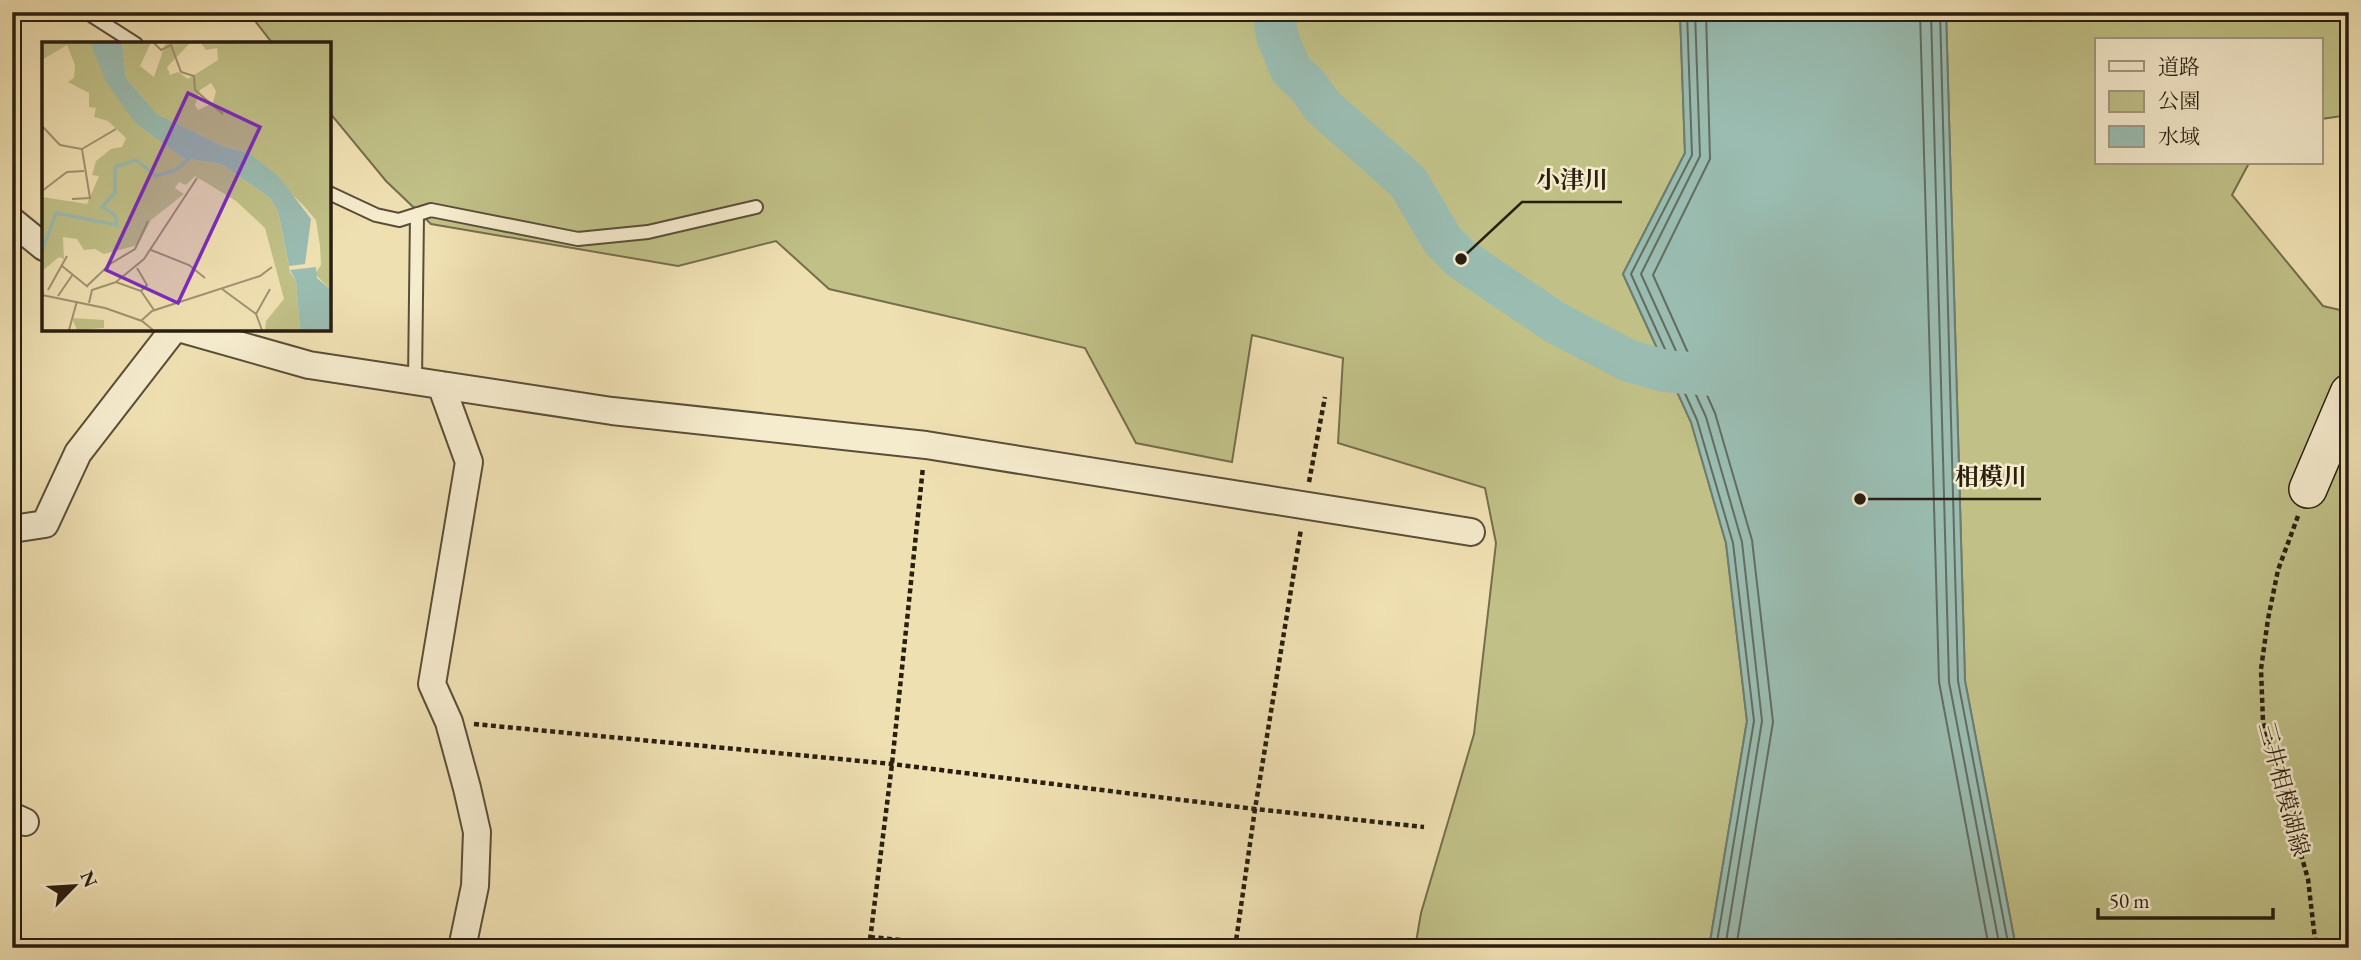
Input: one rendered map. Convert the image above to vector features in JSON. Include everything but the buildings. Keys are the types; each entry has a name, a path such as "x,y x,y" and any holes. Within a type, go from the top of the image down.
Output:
{"main road":[{"path":"2308,489 2349,393"}],"street":[{"path":"12,221 42,245"},
{"path":"12,529 46,524 78,453 172,331"},
{"path":"190,331 309,365 612,411 926,446 1471,532"},
{"path":"441,385 469,462 432,684 449,722 477,832 475,886 462,948"}],"lane":[{"path":"86,12 133,42"},
{"path":"331,194 376,215 399,219 431,210 578,239 648,232 756,207"},
{"path":"415,381 417,214"}],"path":[{"path":"1236,948 1255,809 1325,397"},
{"path":"869,948 926,446"},
{"name":"三井相模湖線","path":"2308,489 2278,570 2261,669 2263,722 2308,879 2316,948"},
{"path":"449,722 892,764 1424,827"},
{"path":"870,937 979,948"}],"green space":[{"path":"248,12 1680,12 1685,153 1623,274 1691,422 1726,543 1747,721 1709,948 1415,948 1421,913 1474,734 1496,543 1485,488 1338,443 1343,358 1252,335 1232,462 1136,443 1085,348 829,289 776,241 678,266 431,224 386,181 331,114 331,42 271,42"},
{"path":"1946,12 2349,12 2349,115 2322,119 2322,38 2095,38 2095,164 2248,164 2232,195 2323,306 2349,312 2349,948 2016,948 1965,681"}],"water":[{"path":"1680,12 1946,12 1965,681 2016,948 1709,948 1747,721 1726,543 1691,422 1623,274 1685,153"}],"waterway":[{"path":"1279,12 1275,22 1277,36 1291,70 1308,86 1322,106 1408,182 1443,241 1461,259 1556,323 1629,361 1665,371 1725,376"}],"place":[{"name":"小津川","path":"1461,259"},
{"name":"相模川","path":"1860,499"}]}
